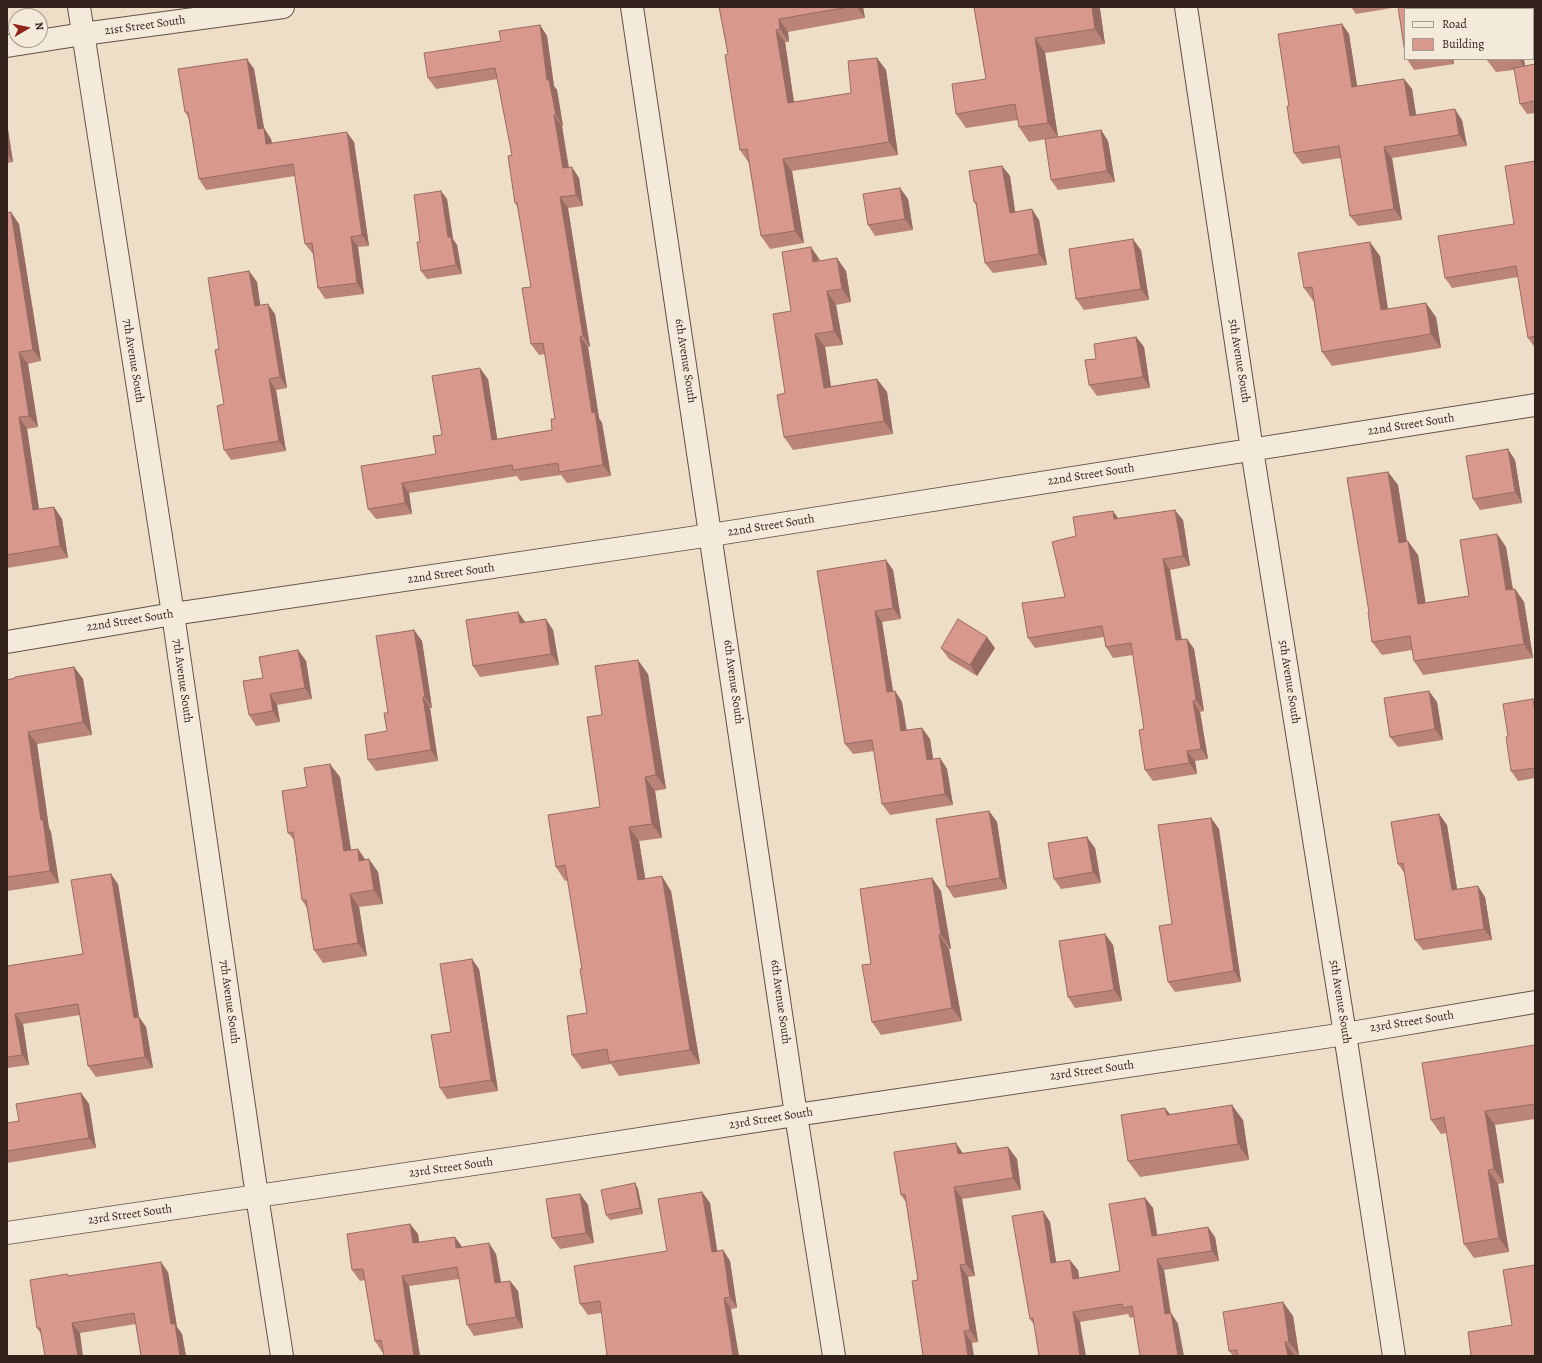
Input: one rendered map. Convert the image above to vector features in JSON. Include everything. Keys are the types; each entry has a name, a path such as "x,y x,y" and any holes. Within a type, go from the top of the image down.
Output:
{"street":[{"name":"7th Avenue South","path":"79,7 173,614 257,1196 282,1356"},
{"name":"21st Street South","path":"7,46 83,34 283,7"},
{"name":"6th Avenue South","path":"632,7 796,1115 834,1356"},
{"name":"5th Avenue South","path":"1186,7 1252,450 1345,1034 1394,1356"},
{"name":"22nd Street South","path":"7,642 173,614 711,535 1535,405"},
{"name":"23rd Street South","path":"7,1233 1345,1034 1535,1002"}],"building":[{"path":"719,7 849,7 779,19 780,29 776,30 788,103 851,93 848,61 877,58 889,142 783,159 795,231 761,236 747,149 740,150 725,55 728,54"},
{"path":"974,7 1092,7 1095,29 1035,38 1048,123 1019,127 1015,104 956,114 952,84 986,79"},
{"path":"1398,7 1438,7 1404,8 1404,46"},
{"path":"1482,7 1511,7 1511,8"},
{"path":"1342,24 1352,87 1404,79 1410,116 1455,109 1459,135 1384,147 1394,209 1350,216 1339,146 1294,153 1287,106 1289,106 1278,34"},
{"path":"540,25 547,80 549,80 556,115 554,115 563,168 572,167 576,195 560,197 583,336 580,337 592,413 595,412 603,465 559,472 558,463 513,470 512,465 402,483 405,503 368,509 361,466 436,454 433,436 442,435 432,376 480,368 492,440 552,430 551,419 555,419 543,343 531,344 522,288 531,287 517,203 515,203 508,156 512,155 495,68 428,78 424,53 501,41 499,31"},
{"path":"247,59 258,129 264,128 266,144 347,132 362,235 351,237 357,283 318,288 312,243 305,244 293,164 199,179 188,112 185,112 178,69"},
{"path":"1535,64 1535,101 1520,104 1514,68"},
{"path":"1101,130 1107,171 1051,180 1045,139"},
{"path":"1535,161 1535,336 1528,338 1516,266 1445,278 1438,236 1514,224 1505,166"},
{"path":"1002,166 1010,213 1032,209 1039,254 985,263 976,202 974,202 969,171"},
{"path":"900,188 905,219 868,225 863,194"},
{"path":"441,191 448,237 451,237 456,265 421,271 417,242 420,242 414,195"},
{"path":"11,212 33,350 19,352 29,416 19,417 33,510 54,507 60,546 7,555 7,213"},
{"path":"1133,239 1141,289 1076,299 1069,249"},
{"path":"1370,242 1381,310 1426,303 1431,334 1322,352 1312,287 1304,288 1298,253"},
{"path":"811,247 813,262 837,258 842,289 827,291 834,331 815,334 824,388 877,379 884,421 784,437 777,395 785,393 773,314 791,311 782,252"},
{"path":"249,271 255,306 268,304 280,377 269,379 279,441 224,450 217,406 224,404 215,350 219,349 208,278"},
{"path":"1136,337 1143,377 1089,385 1085,360 1096,359 1094,344"},
{"path":"1508,449 1515,492 1473,499 1466,456"},
{"path":"1388,472 1399,543 1408,541 1418,604 1469,596 1460,540 1497,534 1506,590 1515,589 1524,644 1414,661 1410,636 1372,642 1369,612 1347,478"},
{"path":"1175,510 1183,556 1163,559 1176,640 1187,639 1196,700 1193,701 1201,749 1187,751 1189,763 1145,770 1139,730 1144,729 1131,643 1106,647 1102,626 1028,638 1022,603 1065,597 1052,542 1076,536 1073,517 1113,511 1114,519"},
{"path":"886,560 893,608 875,611 887,692 895,691 901,731 922,728 927,760 940,758 945,794 882,804 872,740 845,744 817,571"},
{"path":"518,612 520,623 546,619 551,654 473,666 466,620"},
{"path":"958,619 987,637 970,665 941,648"},
{"path":"414,630 425,697 423,697 431,750 368,760 365,735 387,731 384,713 388,713 376,636"},
{"path":"298,650 305,688 270,694 273,711 249,715 243,681 263,678 259,657"},
{"path":"638,660 656,775 645,777 652,824 629,827 638,880 662,876 690,1050 609,1062 607,1049 572,1055 567,1016 587,1013 580,969 582,969 565,865 556,867 548,815 600,807 587,717 602,715 595,666"},
{"path":"74,667 83,722 28,732 50,871 7,877 7,680 15,677"},
{"path":"1429,691 1435,729 1390,737 1384,698"},
{"path":"1533,699 1535,712 1535,768 1511,771 1503,704"},
{"path":"330,764 344,851 358,849 359,861 369,859 374,890 350,894 358,943 314,950 306,900 302,900 293,832 288,833 282,791 307,787 304,768"},
{"path":"989,811 1000,878 947,887 936,819"},
{"path":"1439,814 1452,890 1478,886 1484,929 1415,940 1403,863 1398,864 1391,822"},
{"path":"1211,818 1234,971 1168,982 1159,926 1172,924 1158,825"},
{"path":"1087,837 1093,872 1054,879 1048,843"},
{"path":"111,874 134,1018 139,1017 145,1057 88,1066 78,1004 15,1014 22,1055 7,1057 7,966 83,954 71,880"},
{"path":"932,878 941,935 939,935 952,1008 872,1022 862,965 871,964 860,889"},
{"path":"1105,934 1114,990 1068,997 1059,941"},
{"path":"472,959 491,1080 440,1088 431,1035 451,1032 440,964"},
{"path":"1535,1045 1535,1104 1485,1111 1494,1169 1488,1170 1499,1238 1464,1244 1444,1117 1431,1120 1422,1063"},
{"path":"81,1093 89,1138 7,1151 7,1123 19,1121 16,1104"},
{"path":"1232,1105 1238,1144 1128,1161 1121,1115 1165,1108 1167,1115"},
{"path":"956,1143 958,1154 1008,1147 1013,1178 954,1187 966,1264 960,1265 970,1330 964,1331 968,1356 923,1356 912,1281 918,1280 905,1194 901,1195 894,1152"},
{"path":"635,1183 640,1208 606,1215 601,1190"},
{"path":"702,1192 712,1252 723,1250 730,1297 724,1298 733,1356 607,1356 600,1301 580,1304 574,1266 667,1251 658,1199"},
{"path":"580,1194 586,1233 552,1238 546,1199"},
{"path":"1145,1198 1152,1236 1208,1227 1212,1251 1157,1259 1165,1314 1171,1313 1178,1356 1140,1356 1132,1306 1123,1308 1122,1304 1073,1312 1080,1356 1039,1356 1033,1318 1030,1319 1012,1216 1043,1211 1051,1263 1070,1260 1073,1279 1120,1271 1109,1204"},
{"path":"410,1224 413,1243 455,1237 456,1248 489,1243 495,1283 510,1281 516,1317 467,1325 457,1267 402,1276 414,1356 384,1356 381,1340 375,1341 363,1269 352,1270 347,1234"},
{"path":"161,1262 171,1324 175,1324 180,1356 141,1356 134,1313 72,1323 78,1356 45,1356 40,1328 37,1328 30,1280 67,1274 68,1276"},
{"path":"1535,1265 1535,1356 1471,1356 1468,1332 1512,1325 1503,1270"},
{"path":"1283,1302 1289,1342 1285,1342 1288,1356 1238,1356 1237,1350 1229,1351 1223,1312"}]}
